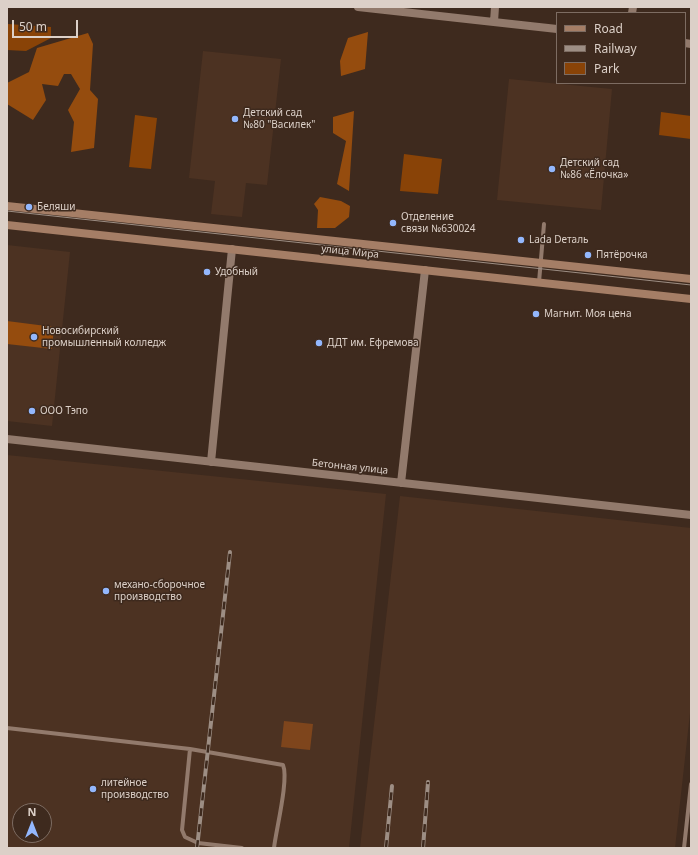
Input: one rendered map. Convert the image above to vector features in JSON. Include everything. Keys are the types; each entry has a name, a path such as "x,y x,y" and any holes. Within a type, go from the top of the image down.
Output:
{"street":[{"path":"358,7 556,29"},
{"path":"494,22 495,7"},
{"name":"улица Мира","path":"7,206 691,279"},
{"name":"улица Мира","path":"7,225 691,299"},
{"path":"211,462 232,249"},
{"path":"401,483 425,270"},
{"name":"Бетонная улица","path":"7,439 691,515"}],"lane":[{"path":"539,282 544,224"},
{"path":"7,728 190,748 283,765 285,770 284,786 274,848"},
{"path":"190,748 182,830 185,837 198,843 242,848"},
{"path":"684,848 691,784"}],"shaded area":[{"path":"368,32 365,69 341,76 340,61 348,38"},
{"path":"88,33 93,44 90,90 98,99 94,148 71,152 74,122 68,110 80,89 71,74 64,74 58,86 42,84 46,100 33,120 7,104 7,83 29,72 37,48"},
{"name":"Детский сад №80 \"Василек\"","path":"203,51 281,59 267,185 246,183 242,217 211,214 215,181 189,178"},
{"path":"509,79 612,89 601,210 497,200"},
{"path":"354,111 349,191 337,184 346,141 333,133 333,117"},
{"path":"320,197 341,201 350,206 349,217 335,228 317,228 318,210 314,204"},
{"name":"Новосибирский промышленный колледж","path":"7,245 70,252 52,426 7,421"},
{"path":"7,321 54,327 52,349 7,344"},
{"path":"7,455 386,494 349,848 7,848"},
{"path":"400,496 691,528 691,704 675,848 360,848"},
{"path":"284,721 313,724 310,750 281,747"}],"green space":[{"path":"8,24 51,27 51,38 26,51 7,50"},
{"path":"661,112 691,116 691,139 659,135"},
{"path":"135,115 157,118 151,169 129,167"},
{"path":"404,154 442,159 438,194 400,191"}],"tram line":[{"path":"7,211 691,285"}],"railway":[{"path":"197,848 230,552"},
{"path":"423,848 428,782"},
{"path":"386,848 392,786"}],"place":[{"name":"Детский сад №80 \"Василек\"","path":"235,119"},
{"name":"Детский сад №86 «Ёлочка»","path":"552,169"},
{"name":"Беляши","path":"29,207"},
{"name":"Отделение связи №630024","path":"393,223"},
{"name":"Lada Dеталь","path":"521,240"},
{"name":"Пятёрочка","path":"588,255"},
{"name":"Удобный","path":"207,272"},
{"name":"Магнит. Моя цена","path":"536,314"},
{"name":"Новосибирский промышленный колледж","path":"34,337"},
{"name":"ДДТ им. Ефремова","path":"319,343"},
{"name":"ООО Тэпо","path":"32,411"},
{"name":"механо-сборочное производство","path":"106,591"},
{"name":"литейное производство","path":"93,789"}]}
